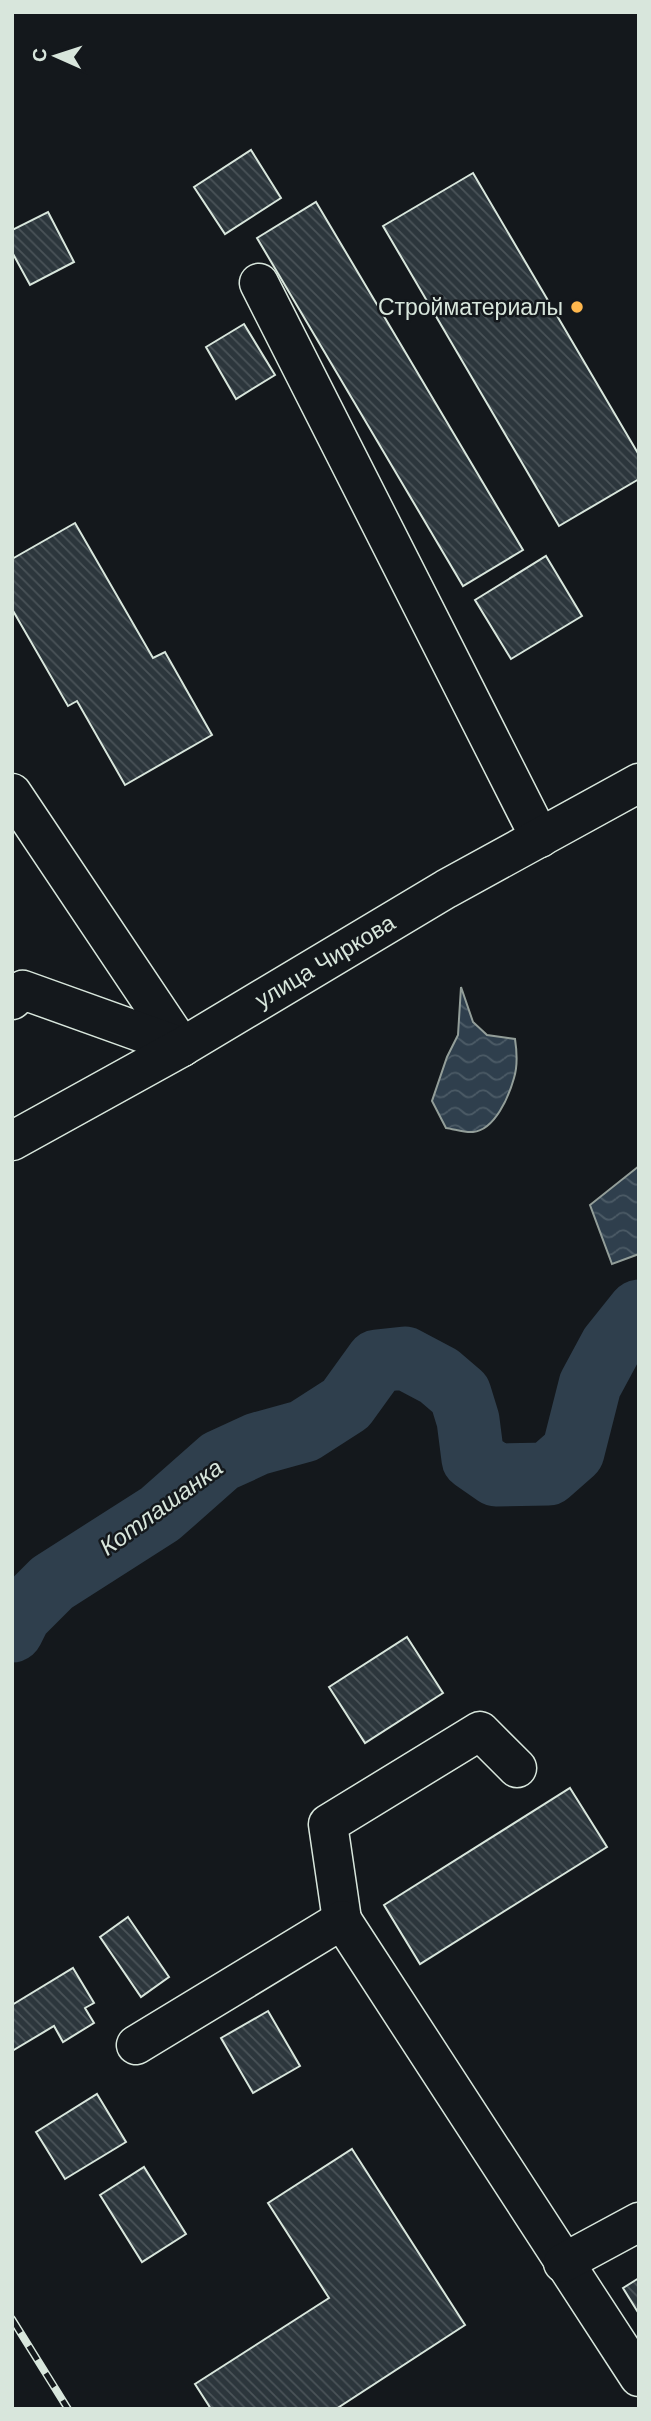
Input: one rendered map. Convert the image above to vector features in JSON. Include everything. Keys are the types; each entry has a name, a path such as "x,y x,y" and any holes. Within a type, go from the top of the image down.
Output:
{"main road":[{"path":"259,283 541,838"},
{"name":"улица Чиркова","path":"12,1141 182,1047 446,889 639,783"},
{"path":"12,793 182,1047"},
{"path":"12,1000 23,990 182,1047"},
{"path":"517,1768 480,1731 328,1824 342,1920 639,2377"},
{"path":"136,2045 342,1920"},
{"path":"564,2263 639,2222"}],"water":[{"path":"461,987 473,1022 487,1035 515,1039 516,1049 515,1073 505,1102 488,1125 473,1132 446,1128 432,1101 447,1057 458,1035"},
{"path":"639,1166 639,1254 612,1264 590,1205"}],"building":[{"path":"251,150 281,198 225,234 194,187"},
{"path":"473,173 639,455 639,479 559,526 383,226"},
{"path":"316,202 523,550 463,586 257,238"},
{"path":"48,212 74,262 30,285 12,252 12,230"},
{"path":"244,324 275,375 236,399 206,347"},
{"path":"75,523 153,658 165,652 212,735 125,785 77,701 68,706 12,609 12,559"},
{"path":"546,556 582,616 511,659 475,600"},
{"path":"407,1637 443,1693 365,1743 329,1687"},
{"path":"570,1788 607,1847 420,1964 384,1905"},
{"path":"128,1917 169,1977 141,1997 100,1937"},
{"path":"73,1968 94,2003 85,2008 94,2023 63,2042 54,2026 12,2051 12,2005"},
{"path":"268,2011 300,2066 253,2093 221,2038"},
{"path":"97,2094 126,2142 65,2179 36,2132"},
{"path":"352,2149 465,2325 336,2409 211,2409 195,2384 329,2298 268,2203"},
{"path":"144,2167 186,2234 142,2262 100,2195"},
{"path":"639,2278 639,2314 623,2288"}],"waterway":[{"name":"Котлашанка","path":"12,1631 20,1615 52,1583 160,1514 220,1461 257,1444 304,1431 346,1404 377,1361 405,1358 439,1376 460,1394 468,1420 473,1459 496,1475 548,1474 573,1452 590,1385 611,1346 639,1311"}],"railway":[{"path":"12,2319 68,2409"}],"place":[{"name":"Стройматериалы","path":"577,307"}]}
